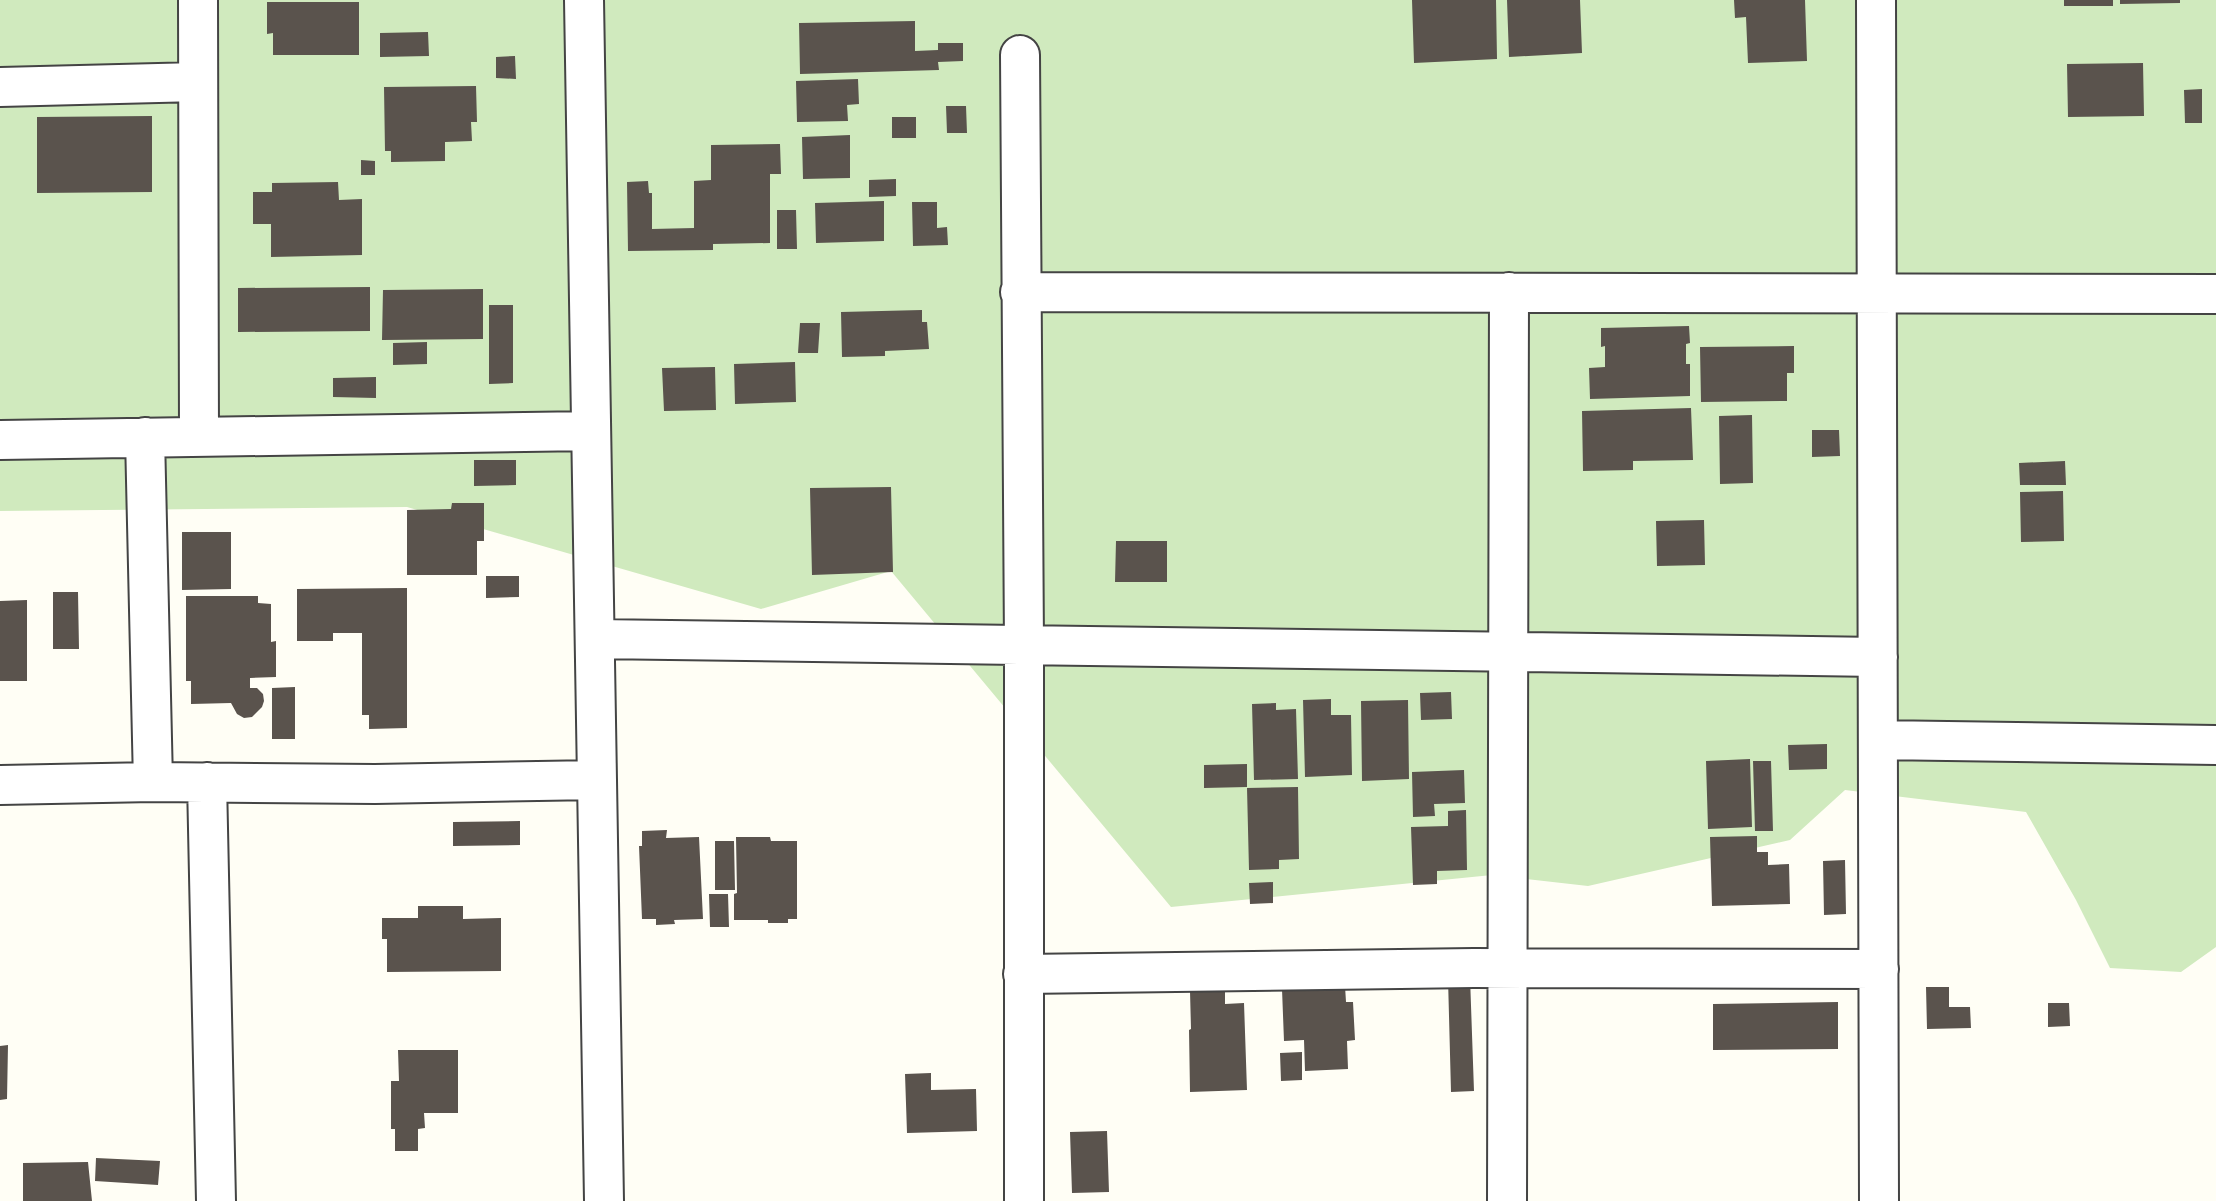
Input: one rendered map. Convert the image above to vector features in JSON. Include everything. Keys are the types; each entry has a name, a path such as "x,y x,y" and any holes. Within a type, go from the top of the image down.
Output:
{"street":[{"path":"198,0 199,436"},
{"path":"584,0 604,1201"},
{"path":"1876,0 1879,1201"},
{"path":"1020,55 1024,1201"},
{"path":"0,87 198,82"},
{"path":"1020,292 2216,294"},
{"path":"1507,1201 1509,292"},
{"path":"0,440 591,431"},
{"path":"145,437 153,782"},
{"path":"595,639 1878,657"},
{"path":"1878,740 2216,745"},
{"path":"0,785 153,782 375,784 597,780"},
{"path":"207,782 216,1201"},
{"path":"1023,974 1507,968 1879,969"}],"green space":[{"path":"0,0 2216,0 2216,947 2181,972 2110,968 2076,900 2026,812 1845,790 1790,840 1588,886 1492,875 1171,907 891,571 761,609 407,507 0,511"}],"building":[{"path":"1412,0 1496,0 1497,59 1414,63"},
{"path":"1507,0 1580,0 1582,53 1509,57"},
{"path":"1734,0 1805,0 1807,61 1748,63 1746,17 1735,18"},
{"path":"2064,0 2113,0 2113,6 2064,6"},
{"path":"2120,0 2180,0 2180,3 2120,4"},
{"path":"267,2 359,2 359,55 273,55 273,33 267,34"},
{"path":"915,21 915,51 938,50 938,43 963,43 963,61 938,62 939,70 800,74 799,23"},
{"path":"428,32 429,56 380,57 380,33"},
{"path":"515,56 516,79 496,78 496,57"},
{"path":"2143,63 2144,116 2068,117 2067,64"},
{"path":"858,79 859,104 847,105 848,121 797,122 796,81"},
{"path":"476,86 477,122 471,122 472,141 445,142 445,161 391,162 391,151 385,151 384,87"},
{"path":"2202,89 2202,123 2185,123 2184,90"},
{"path":"946,106 966,106 967,133 947,133"},
{"path":"152,116 152,192 37,193 37,117"},
{"path":"892,117 916,117 916,138 892,138"},
{"path":"850,135 850,178 803,179 802,137"},
{"path":"780,144 781,174 770,174 770,243 713,244 713,250 628,251 627,182 648,181 649,193 652,193 652,229 694,228 694,181 711,180 711,145"},
{"path":"361,160 375,161 375,175 361,175"},
{"path":"896,179 896,196 869,197 869,180"},
{"path":"338,182 339,200 362,199 362,255 271,257 271,224 253,224 253,192 272,192 272,183"},
{"path":"884,201 884,241 816,243 815,203"},
{"path":"912,202 937,202 937,228 947,227 948,245 913,246"},
{"path":"777,210 796,210 797,249 777,249"},
{"path":"370,287 370,331 238,332 238,288"},
{"path":"483,289 483,339 382,340 383,290"},
{"path":"489,305 513,305 513,383 489,384"},
{"path":"922,310 922,322 927,322 929,349 885,351 885,356 842,357 841,312"},
{"path":"800,323 820,323 818,353 798,353"},
{"path":"1689,326 1690,343 1686,344 1686,364 1690,364 1690,396 1590,399 1589,368 1605,367 1605,346 1601,347 1601,328"},
{"path":"427,342 427,364 393,365 393,343"},
{"path":"1794,346 1794,373 1787,373 1787,401 1701,402 1700,347"},
{"path":"795,362 796,402 735,404 734,364"},
{"path":"715,367 716,410 664,411 662,368"},
{"path":"376,377 376,398 333,397 333,378"},
{"path":"1691,408 1693,460 1633,461 1633,470 1583,471 1582,411"},
{"path":"1752,415 1753,483 1720,484 1719,416"},
{"path":"1812,430 1839,430 1840,456 1812,457"},
{"path":"474,460 516,460 516,485 474,486"},
{"path":"2065,461 2066,485 2020,485 2019,463"},
{"path":"891,487 893,572 812,575 810,488"},
{"path":"2063,491 2064,541 2021,542 2020,492"},
{"path":"452,503 484,503 484,541 477,541 477,575 407,575 407,510 451,509"},
{"path":"1704,520 1705,565 1657,566 1656,521"},
{"path":"182,532 231,532 231,589 182,590"},
{"path":"1116,541 1167,541 1167,582 1115,582"},
{"path":"486,576 519,576 519,597 486,598"},
{"path":"407,588 407,728 369,729 369,715 362,715 362,633 333,633 333,641 297,641 297,589"},
{"path":"53,592 78,592 79,649 53,649"},
{"path":"186,596 258,596 258,603 271,604 271,642 276,641 276,677 250,678 250,688 257,688 263,694 264,701 252,717 244,718 237,714 231,703 191,704 191,681 186,681"},
{"path":"27,600 27,681 0,681 0,601"},
{"path":"295,687 295,739 272,739 272,688"},
{"path":"1451,692 1452,719 1421,720 1420,693"},
{"path":"1331,699 1331,715 1351,715 1352,775 1305,777 1303,700"},
{"path":"1408,700 1409,779 1362,781 1361,701"},
{"path":"1276,703 1276,710 1296,709 1298,779 1254,780 1252,704"},
{"path":"1827,744 1827,769 1789,770 1788,745"},
{"path":"1750,759 1752,827 1708,829 1706,761"},
{"path":"1753,761 1771,761 1773,831 1755,831"},
{"path":"1247,764 1247,787 1204,788 1204,765"},
{"path":"1464,770 1465,803 1434,804 1435,816 1413,817 1412,772"},
{"path":"1298,787 1299,859 1279,860 1279,869 1249,870 1247,788"},
{"path":"1466,810 1467,870 1437,871 1437,884 1413,885 1411,827 1448,826 1448,811"},
{"path":"520,821 520,845 453,846 453,822"},
{"path":"667,830 666,838 699,837 703,919 674,920 675,924 656,925 656,919 642,919 639,846 642,846 642,831"},
{"path":"1757,836 1757,852 1768,852 1768,865 1789,864 1790,904 1712,906 1710,837"},
{"path":"736,837 770,837 771,841 797,841 797,919 788,919 788,923 734,920 734,894 737,893"},
{"path":"715,841 734,841 735,890 715,890"},
{"path":"1845,860 1846,914 1824,915 1823,861"},
{"path":"1273,882 1273,903 1250,904 1249,883"},
{"path":"709,894 728,894 729,927 710,927"},
{"path":"418,906 463,906 463,919 501,918 501,971 387,972 387,939 382,939 382,918 418,918"},
{"path":"1470,977 1474,1091 1451,1092 1448,978"},
{"path":"1345,986 1346,1002 1353,1002 1355,1040 1347,1041 1348,1069 1305,1071 1304,1040 1284,1041 1282,989"},
{"path":"1926,987 1949,987 1949,1007 1970,1007 1971,1028 1927,1029"},
{"path":"1225,990 1225,1004 1244,1003 1247,1090 1190,1092 1190,991"},
{"path":"1838,1002 1838,1049 1713,1050 1713,1004"},
{"path":"2048,1003 2069,1003 2070,1026 2048,1027"},
{"path":"8,1045 7,1099 0,1100 0,1046"},
{"path":"398,1050 458,1050 458,1113 424,1113 425,1128 418,1129 418,1151 395,1151 395,1129 391,1129 391,1081 399,1081"},
{"path":"1302,1052 1302,1080 1281,1081 1280,1053"},
{"path":"931,1073 931,1090 976,1089 977,1131 907,1133 905,1074"},
{"path":"1107,1131 1109,1192 1072,1193 1070,1132"},
{"path":"96,1158 160,1161 158,1185 95,1181"},
{"path":"88,1162 92,1201 23,1201 23,1163"}]}
